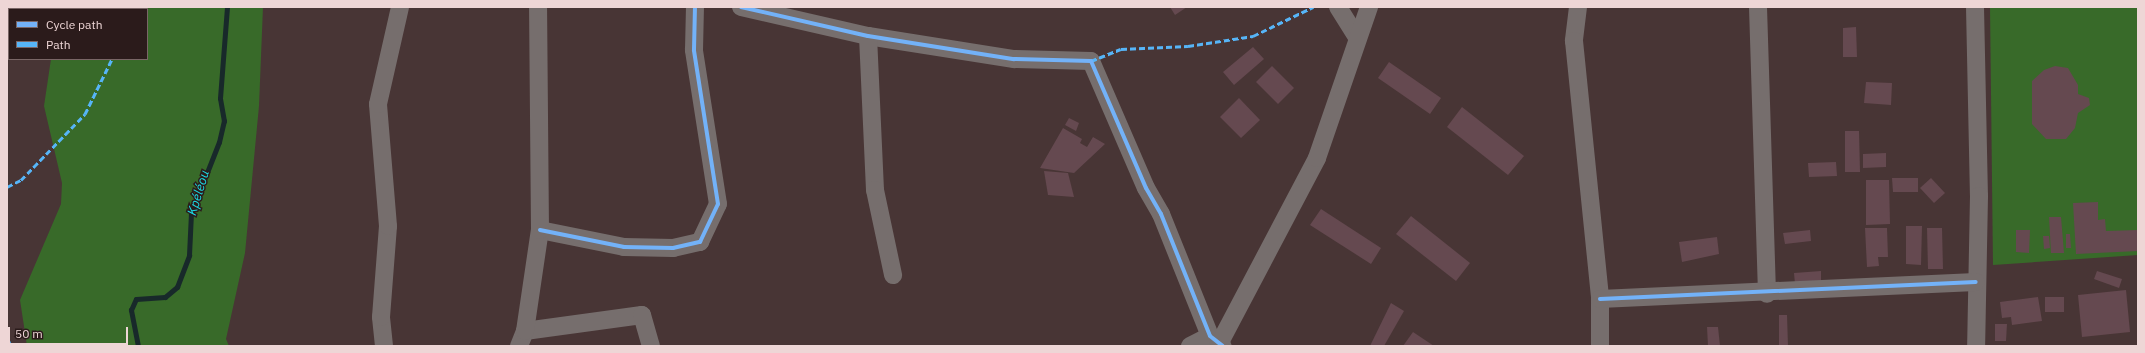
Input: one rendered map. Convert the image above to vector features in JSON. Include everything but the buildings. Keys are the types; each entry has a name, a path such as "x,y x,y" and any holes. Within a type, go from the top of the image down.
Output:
{"street":[{"path":"384,346 381,317 388,226 378,104 400,7"},
{"path":"538,7 540,230 522,338 642,315 651,346"},
{"path":"540,230 624,247 673,248 700,242 718,204 694,50 696,7"},
{"path":"741,7 868,36 1014,59 1091,61 1146,188 1161,214 1218,342"},
{"path":"1338,7 1356,36"},
{"path":"1218,342 1317,158 1356,36 1368,7"},
{"path":"1578,7 1574,41 1600,299 1600,346"},
{"path":"1758,7 1768,294"},
{"path":"1975,7 1979,196 1976,282 1976,346"},
{"path":"868,36 875,190 893,275"},
{"path":"1600,299 1768,294 1976,282"},
{"path":"1190,346 1218,342"}],"green space":[{"path":"56,7 263,7 259,106 245,253 226,339 229,346 27,346 20,300 61,204 62,183 44,106 51,60 148,60 148,8"},
{"path":"1990,7 2138,7 2138,255 1993,265"}],"waterway":[{"name":"Kpéléou","path":"138,346 131,310 136,299 165,297 177,287 189,255 191,213 219,142 224,121 220,98 227,7"}],"marked path":[{"path":"1091,61 1121,49 1188,46 1253,36 1313,7"},
{"path":"7,187 21,180 85,114 112,60"},
{"path":"7,337 11,346"}],"cycle path":[{"path":"540,230 624,247 673,248 700,242 718,204 694,50 695,7"},
{"path":"741,7 868,36 1014,59 1091,61 1146,188 1161,214 1210,336 1223,346"},
{"path":"1600,299 1976,282"}]}
